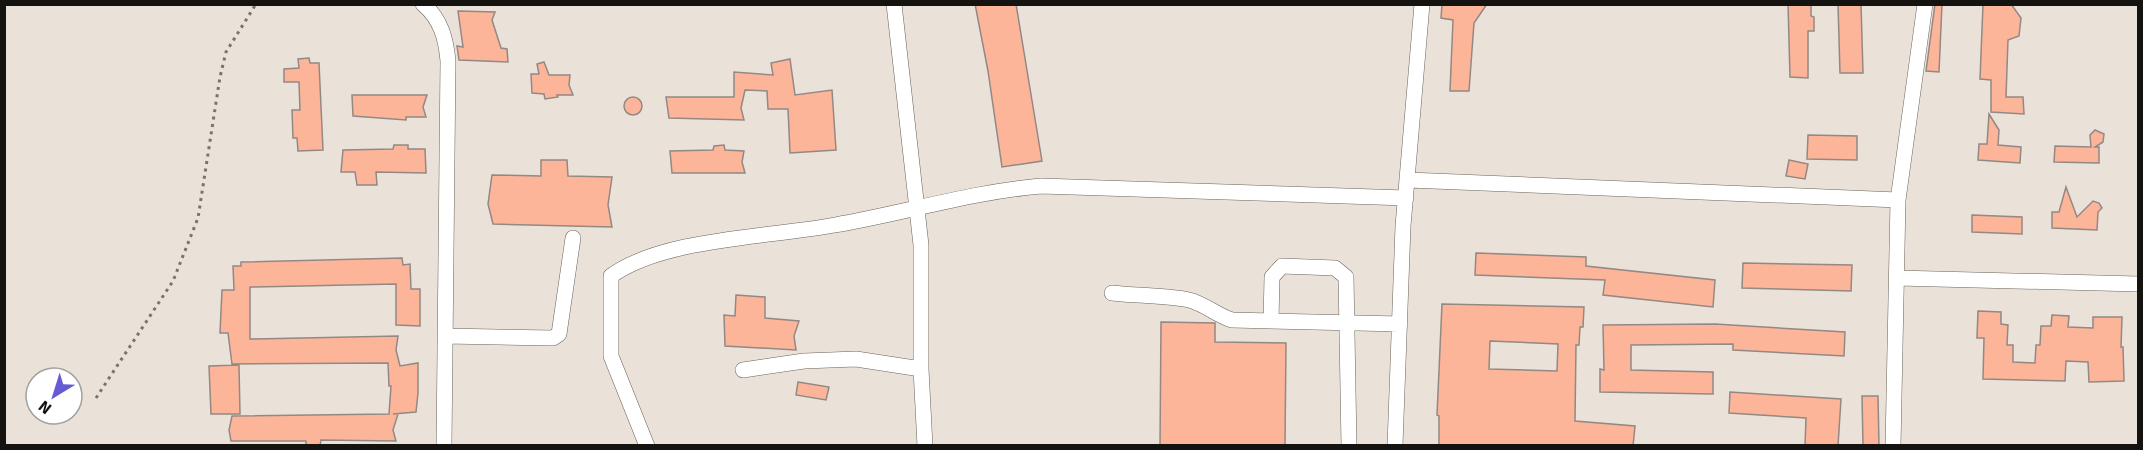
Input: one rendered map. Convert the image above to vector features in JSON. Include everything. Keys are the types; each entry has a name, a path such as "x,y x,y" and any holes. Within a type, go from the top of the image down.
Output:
{"street":[{"path":"423,4 431,11 446,38 448,61 444,446"},
{"path":"894,4 921,245 921,369 925,446"},
{"path":"1395,446 1406,198 1422,4"},
{"path":"1893,446 1898,200 1925,4"},
{"path":"1408,180 1898,200"},
{"path":"647,446 611,356 611,276 622,268 652,256 795,229 833,226 997,190 1041,186 1406,198"},
{"path":"446,336 553,338 559,334 573,238"},
{"path":"1271,321 1272,277 1282,266 1335,268 1346,277 1349,446"},
{"path":"1897,278 2139,284"},
{"path":"1112,293 1189,300 1232,320 1400,324"},
{"path":"743,370 804,361 856,359 921,369"}],"path":[{"path":"96,398 173,281 198,218 226,52 256,4"}],"building":[{"path":"975,4 1016,4 1042,161 1002,167 988,71"},
{"path":"1442,4 1487,4 1474,23 1469,91 1450,91 1453,20 1441,18"},
{"path":"1788,4 1811,4 1814,31 1808,31 1808,78 1790,77"},
{"path":"1838,4 1861,4 1863,73 1840,73"},
{"path":"1935,4 1942,4 1939,72 1926,71"},
{"path":"1983,4 2011,4 2021,18 2019,36 2008,40 2006,97 2023,97 2024,114 1991,112 1991,80 1980,79"},
{"path":"458,11 495,12 492,20 501,48 507,49 508,62 459,60 457,46 463,47"},
{"path":"309,58 310,63 319,63 323,150 298,151 297,138 293,138 292,110 300,110 299,82 284,82 284,69 299,68 298,59"},
{"path":"790,59 795,95 832,90 836,150 790,153 788,109 768,109 767,91 745,90 741,108 744,120 669,118 666,97 734,97 734,72 773,75 771,63"},
{"path":"544,62 549,75 570,75 569,85 573,95 557,95 558,97 545,99 544,94 532,93 531,74 539,74 537,64"},
{"path":"352,95 427,95 423,107 426,117 406,117 406,120 353,116"},
{"path":"633,97 639,100 642,106 639,112 633,115 627,112 624,106 627,100"},
{"path":"1989,114 1999,130 1998,145 2021,147 2020,163 1978,160 1979,144 1987,144"},
{"path":"2095,130 2104,134 2103,142 2095,147 2099,147 2099,163 2054,162 2055,146 2091,147 2090,135"},
{"path":"1808,135 1857,136 1857,160 1807,159"},
{"path":"394,145 408,145 408,149 425,149 426,173 376,172 377,185 357,185 355,172 341,172 343,150 393,149"},
{"path":"724,145 725,150 744,151 742,162 745,173 672,173 670,151 713,150 714,146"},
{"path":"541,160 567,160 568,176 612,177 608,205 612,227 493,224 488,204 492,175 541,176"},
{"path":"1789,160 1808,164 1805,179 1786,176"},
{"path":"2066,187 2077,217 2093,201 2099,203 2102,208 2098,212 2097,230 2052,228 2052,212 2059,212"},
{"path":"1972,215 2022,217 2022,234 1972,232"},
{"path":"1476,253 1586,257 1586,266 1715,280 1713,307 1603,295 1605,280 1475,275"},
{"path":"402,258 403,265 410,264 411,289 420,289 420,326 396,325 396,284 250,287 250,339 398,336 396,350 400,366 418,363 418,393 416,412 393,414 398,414 393,430 396,441 321,440 320,446 306,446 306,441 231,441 229,430 232,416 389,414 391,386 389,386 388,363 232,364 228,333 220,333 222,290 234,290 233,266 241,266 241,262"},
{"path":"1743,263 1852,265 1851,291 1742,288"},
{"path":"736,295 765,297 765,318 799,321 794,336 796,350 725,346 724,315 735,316"},
{"path":"1442,304 1584,307 1583,327 1580,327 1579,345 1576,345 1575,421 1635,426 1633,446 1439,446 1439,416 1437,415","holes":["1490,341 1558,344 1557,371 1489,369"]},
{"path":"1978,311 2001,312 2001,324 2008,325 2007,345 2013,345 2013,362 2035,363 2036,345 2040,345 2041,326 2051,326 2052,315 2069,316 2068,327 2093,328 2093,317 2122,317 2121,347 2123,347 2124,381 2089,382 2088,362 2066,361 2065,381 1983,379 1984,338 1977,338"},
{"path":"1161,322 1215,323 1215,342 1286,343 1285,446 1160,446"},
{"path":"1715,324 1845,332 1844,356 1733,350 1733,344 1631,345 1631,370 1713,372 1713,394 1600,392 1600,369 1604,370 1603,325"},
{"path":"239,365 240,414 211,414 209,366"},
{"path":"798,382 829,387 826,400 796,395"},
{"path":"1730,392 1841,399 1838,446 1805,446 1806,418 1729,413"},
{"path":"1862,396 1878,396 1879,446 1863,446"}]}
